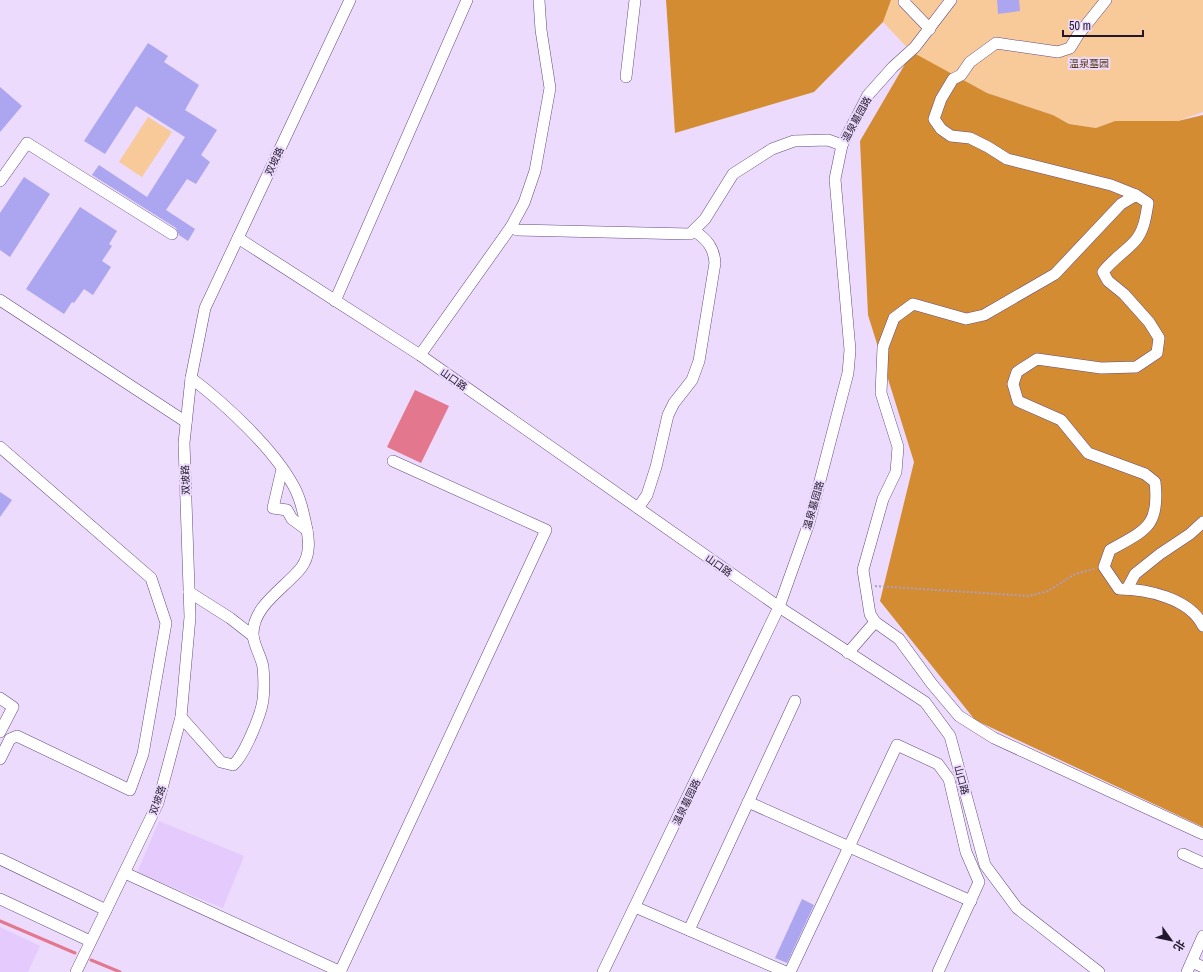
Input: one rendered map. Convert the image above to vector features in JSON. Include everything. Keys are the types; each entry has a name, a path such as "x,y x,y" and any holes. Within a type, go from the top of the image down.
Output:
{"street":[{"name":"双坡路","path":"76,972 158,803 181,717 190,617 184,443 191,378 205,308 350,0"},
{"path":"335,300 467,0"},
{"path":"420,355 511,227 524,204 535,171 550,88 541,30 539,0"},
{"path":"626,77 635,0"},
{"path":"905,0 904,2 930,29"},
{"name":"温泉墓园路","path":"603,972 779,607 809,523 848,373 850,350 834,179 842,145 868,95 893,67 915,47 951,0"},
{"path":"1106,0 1078,35 1070,48 1058,52 996,43 970,62 961,75 953,79 941,99 934,119 941,129 951,136 970,138 1007,159 1111,185 1136,195 1148,203 1142,228 1135,241 1111,261 1103,272 1108,281 1124,294 1149,322 1159,338 1157,353 1136,367 1101,368 1037,359 1017,372 1013,384 1018,401 1061,420 1088,453 1145,474 1155,482 1157,499 1154,517 1139,534 1110,550 1104,567 1119,589 1139,589 1160,595 1185,605 1200,620 1203,626"},
{"path":"511,227 517,230 690,234 705,218 733,174 772,149 794,141 828,140 842,145"},
{"path":"0,181 27,143 172,234"},
{"path":"1136,195 1122,204 1055,274 994,310 984,315 966,319 913,304 894,318 883,347 881,393 898,447 896,472 883,499 863,570 864,586 870,614 875,622 899,639 932,684 960,716 994,738 1203,834"},
{"path":"638,508 647,495 656,467 668,415 674,403 692,380 699,362 715,263 714,252 703,236 694,231"},
{"name":"山口路","path":"238,238 420,355 779,607 925,702 950,736 985,865 1017,908 1099,972"},
{"path":"0,300 186,422"},
{"path":"181,717 221,762 233,765 239,761 246,749 263,701 263,667 253,636 254,625 268,601 302,566 307,555 309,538 302,506 293,485 282,469 248,430 215,397 191,378"},
{"path":"0,447 151,578 166,623 143,754 130,790 17,736 10,739 0,759"},
{"path":"125,873 340,972 546,530 394,461"},
{"path":"282,469 273,508 287,510 292,519 307,530"},
{"path":"1127,589 1135,574 1160,554 1190,534 1203,522"},
{"path":"189,592 230,618 253,636"},
{"path":"848,653 875,622"},
{"path":"0,698 13,707 0,732"},
{"path":"689,930 795,701"},
{"path":"790,972 848,846 897,745 938,764 949,779 966,852 979,882 938,972"},
{"path":"748,802 971,901"},
{"path":"1183,854 1203,863"},
{"path":"0,859 106,910"},
{"path":"0,899 90,941"},
{"path":"635,907 786,972"},
{"path":"1203,936 1189,967 1203,967"}],"path":[{"path":"864,586 1029,596 1048,590 1075,574 1104,567"}],"shaded area":[{"path":"666,0 891,0 883,22 814,92 675,133"},
{"path":"912,52 987,93 1053,115 1069,124 1096,128 1115,121 1178,121 1203,115 1203,827 975,720 880,601 914,462 868,315 860,141"},
{"path":"415,390 449,406 421,463 387,447"},
{"path":"159,821 244,856 223,908 137,873"},
{"path":"0,927 40,946 28,972 0,972"}],"green space":[{"name":"温泉墓园","path":"891,0 1203,0 1203,112 1178,121 1115,121 1096,128 1069,124 1053,115 987,93 916,57 883,22"},
{"path":"148,117 172,132 142,177 119,162"}],"building":[{"path":"997,0 1019,0 1020,11 998,14"},
{"path":"148,43 168,56 164,62 199,85 185,110 217,130 201,155 210,162 196,184 187,179 166,210 195,229 188,241 179,235 176,228 92,175 99,165 147,197 185,137 136,106 105,154 84,141"},
{"path":"0,87 22,106 0,132"},
{"path":"24,177 50,194 10,257 0,250 0,213"},
{"path":"80,207 117,231 109,244 112,246 102,261 111,267 93,295 84,289 74,303 72,302 64,314 26,289"},
{"path":"0,492 12,500 0,517"},
{"path":"802,899 814,905 787,963 775,958"}],"waterway":[{"path":"0,921 75,953"},
{"path":"91,960 120,972"}]}
